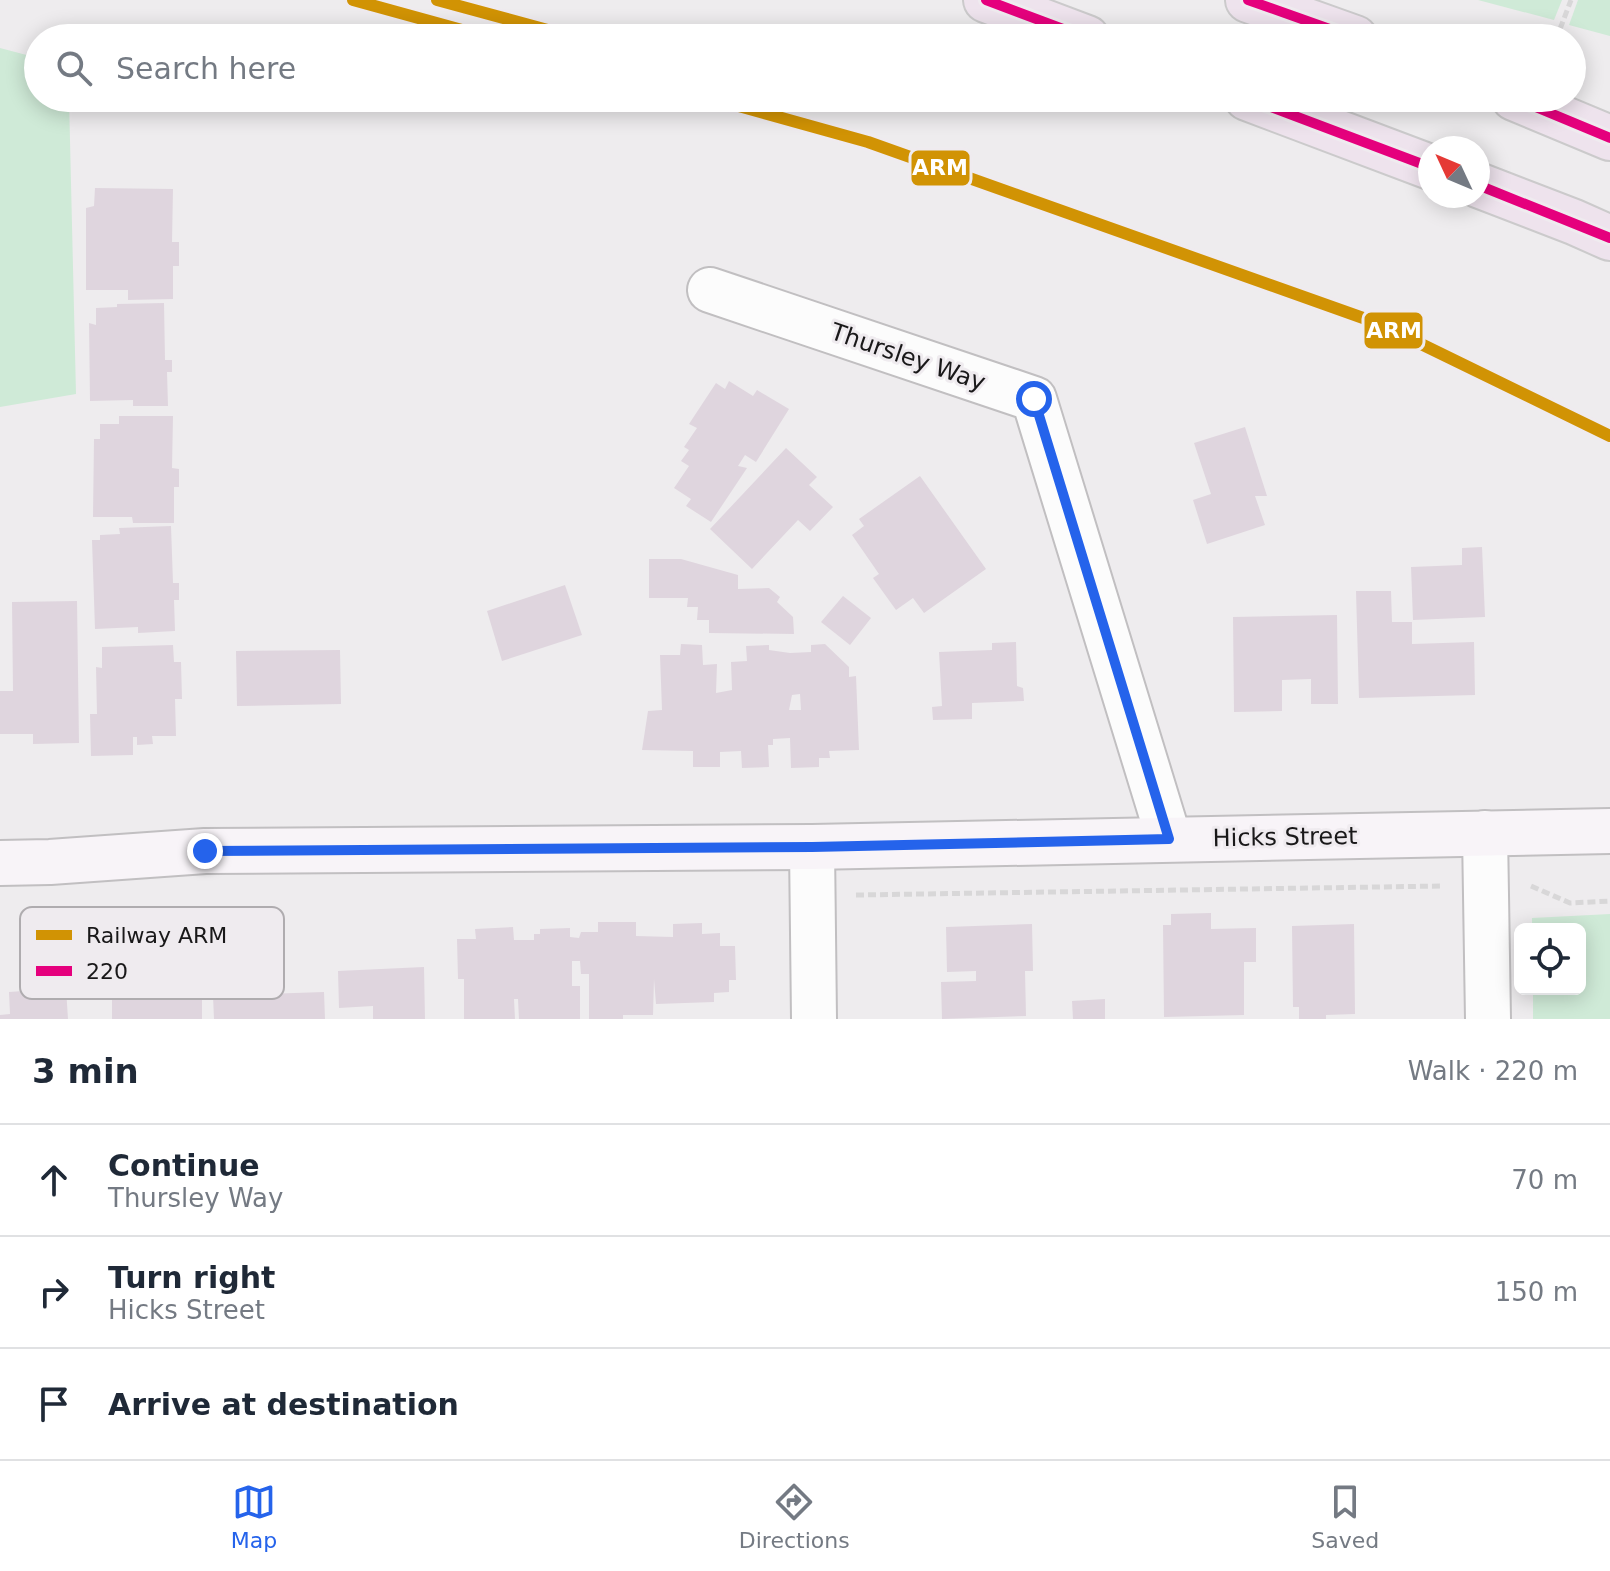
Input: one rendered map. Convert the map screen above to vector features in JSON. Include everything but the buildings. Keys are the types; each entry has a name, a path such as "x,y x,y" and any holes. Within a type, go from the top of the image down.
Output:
{"highway":[{"path":"986,0 1050,24"},
{"path":"1248,0 1316,24"},
{"path":"1284,112 1418,162"},
{"path":"1549,112 1610,138"},
{"path":"1557,115 1610,122"},
{"path":"1490,190 1610,238"}],"street":[{"name":"Thursley Way","path":"710,290 1034,399 1169,839"},
{"name":"Hicks Street","path":"0,863 205,851 812,847 1610,831"},
{"path":"1485,833 1488,1019"},
{"path":"812,847 814,1019"}],"path":[{"path":"1562,24 1571,0"},
{"path":"1530,885 1570,903 1610,901"},
{"path":"851,895 1449,886"}],"green space":[{"path":"1478,0 1562,0 1554,20"},
{"path":"1578,0 1610,0 1610,36 1586,30 1586,24 1569,24"},
{"path":"0,48 24,54 24,112 69,112 76,394 0,407"},
{"path":"1610,914 1610,1019 1533,1019 1533,995 1586,995 1586,923 1532,923 1532,918"}],"rail line":[{"name":"ARM","path":"353,0 440,24"},
{"name":"ARM","path":"437,0 525,24"},
{"name":"ARM","path":"760,112 868,142 1380,324 1610,436"}],"transit line":[{"name":"220","path":"986,0 1050,24"},
{"name":"220","path":"1248,0 1316,24"},
{"name":"220","path":"1284,112 1418,162"},
{"name":"220","path":"1548,112 1610,138"},
{"name":"220","path":"1490,190 1610,238"}],"route":[{"path":"205,851 812,847 1169,839 1034,399"}]}
